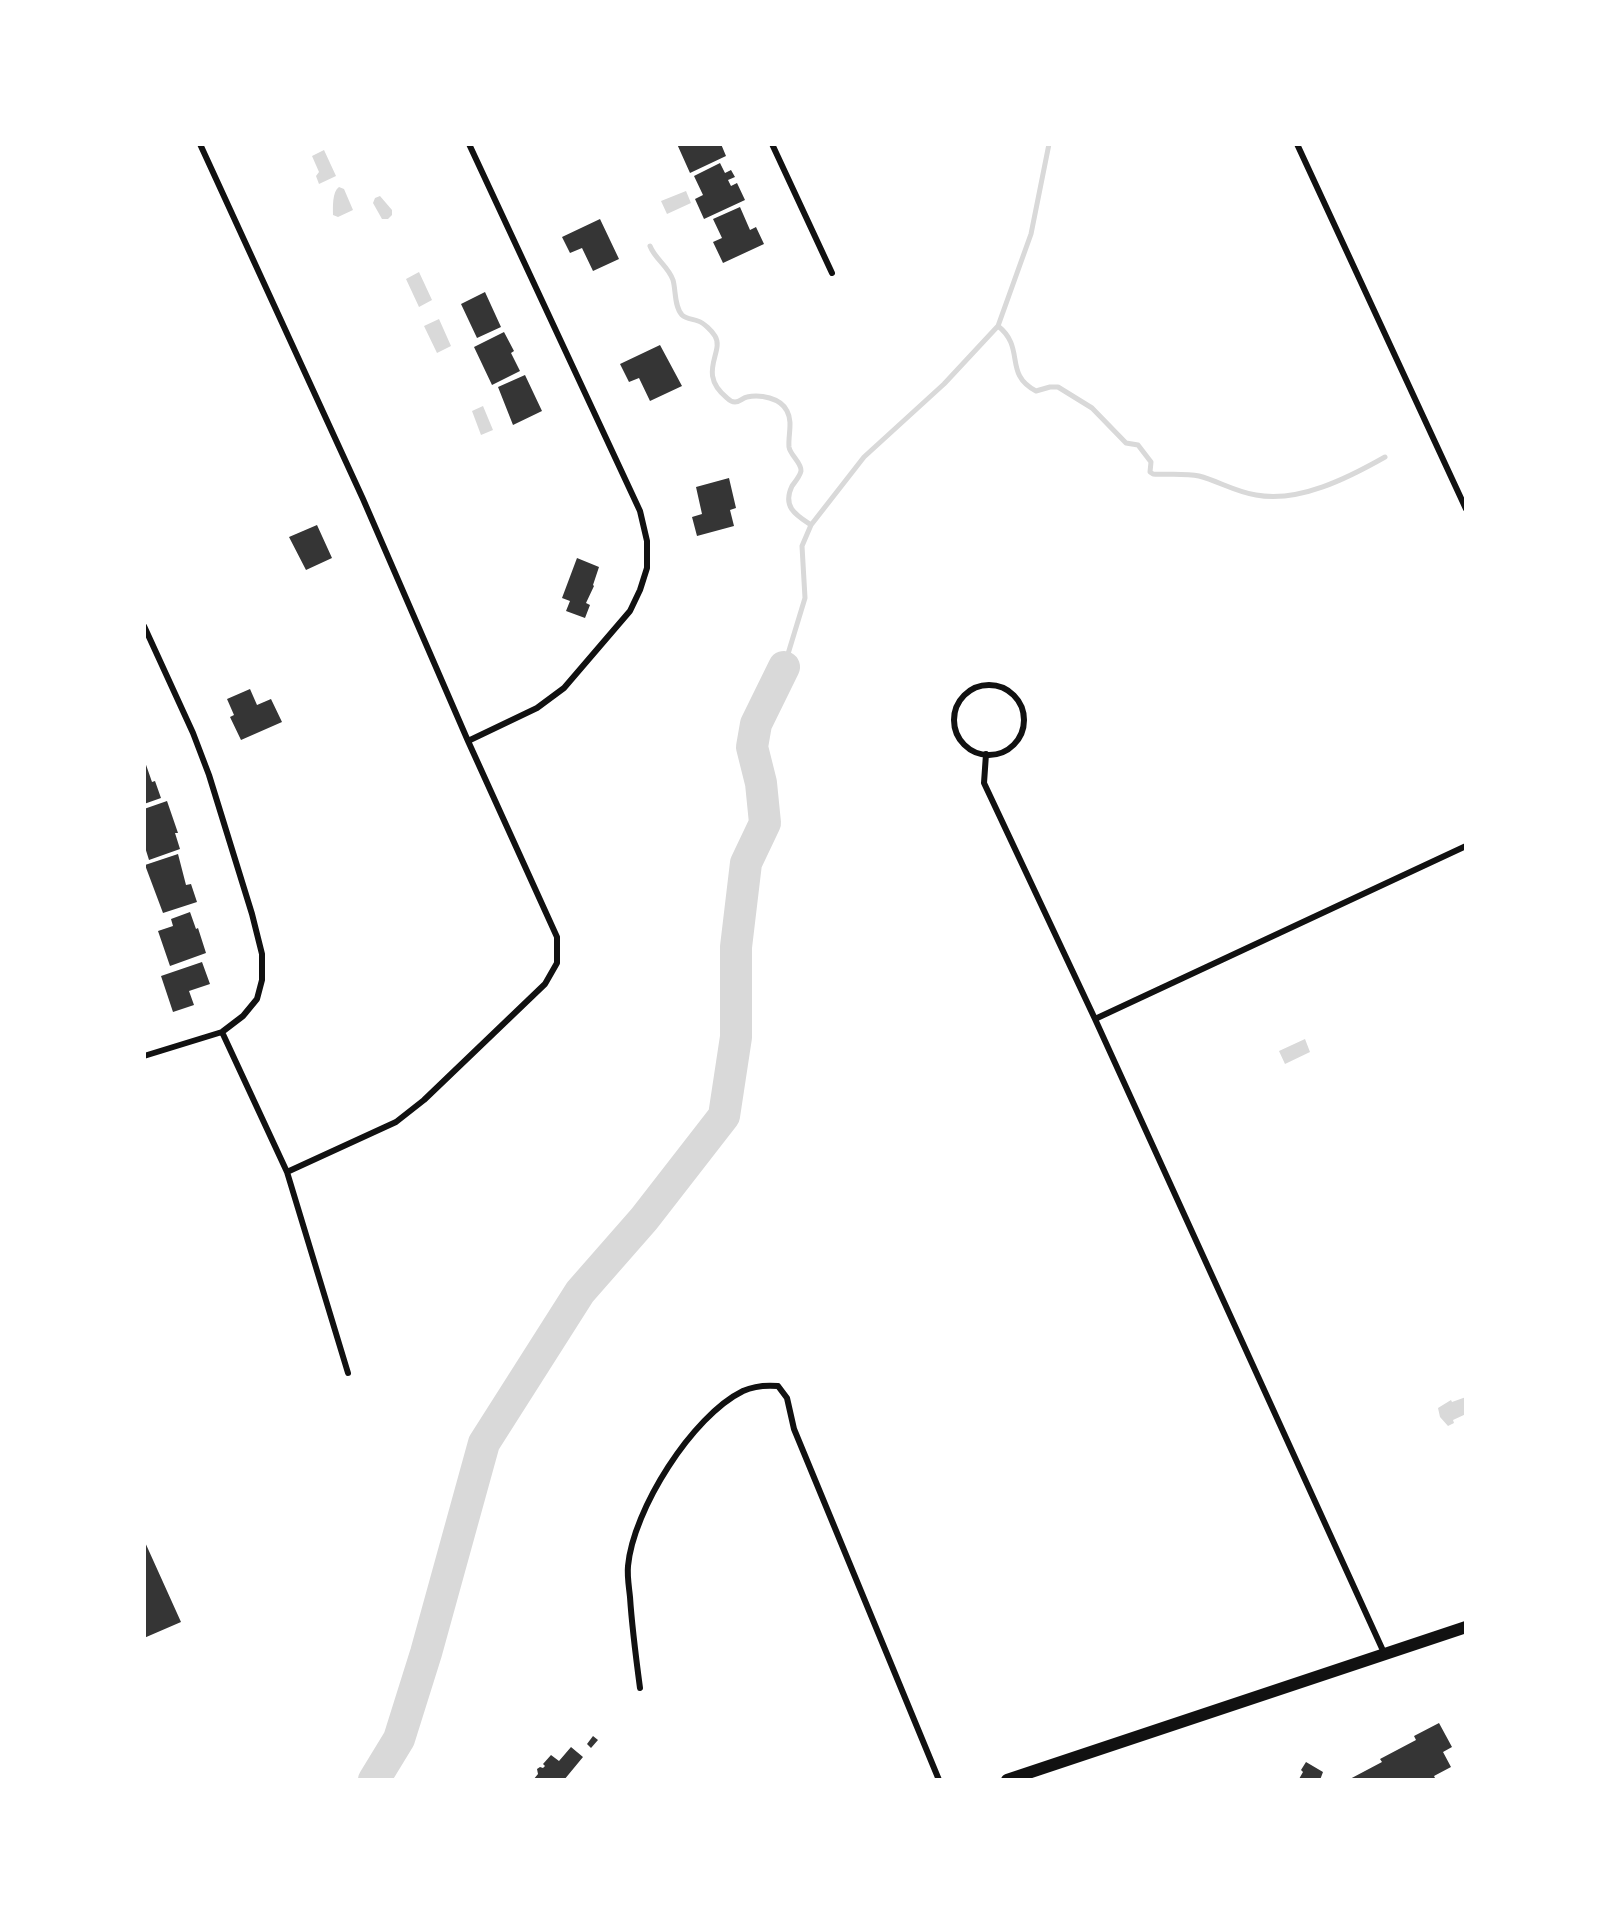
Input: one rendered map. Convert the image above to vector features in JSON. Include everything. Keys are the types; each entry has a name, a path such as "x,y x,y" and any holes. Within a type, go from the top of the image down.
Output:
{"main road":[{"path":"1007,1780 1466,1628"}],"street":[{"path":"200,144 363,499 468,741 557,937 557,963 545,984 424,1100 396,1122 287,1172"},
{"path":"468,741 537,708 564,688 630,611 647,568 647,541 640,511 469,144"},
{"path":"772,144 832,273"},
{"path":"1297,144 1466,509"},
{"path":"144,626 193,733 205,765 252,914 262,954 262,980 257,999 243,1016 222,1032 144,1056"},
{"path":"987,684 1001,686 1013,693 1021,704 1025,718 1023,731 1016,743 1005,752 986,754 978,753 966,746 958,735 954,722 956,708 963,696 974,688 987,684"},
{"path":"986,754 984,783 1095,1019 1385,1655"},
{"path":"1095,1019 1466,846"},
{"path":"222,1032 287,1172 348,1372"},
{"path":"640,1688 628,1567 633,1540 645,1513 669,1467 702,1423 742,1392 763,1385 778,1386 787,1398 794,1429 939,1780"}],"shaded area":[{"path":"324,150 336,176 319,184 316,176 319,172 312,156"},
{"path":"339,187 344,189 353,210 338,217 333,215 333,204 335,192"},
{"path":"686,191 691,203 667,214 661,201"},
{"path":"380,196 392,210 392,215 388,219 382,219 373,203 375,198"},
{"path":"419,272 432,300 419,307 406,279"},
{"path":"439,319 451,346 437,353 424,326"},
{"path":"483,406 493,430 481,435 472,411"},
{"path":"1305,1039 1310,1052 1285,1064 1279,1051"},
{"path":"1466,1397 1466,1414 1453,1420 1454,1423 1448,1426 1440,1417 1438,1408 1451,1400 1452,1402"}],"building":[{"path":"677,144 721,144 726,156 690,173"},
{"path":"720,163 725,173 731,170 735,177 728,180 731,186 737,183 745,200 704,219 695,199 703,195 694,176"},
{"path":"740,207 750,230 756,227 764,244 723,263 713,242 722,238 713,219"},
{"path":"600,219 619,259 593,271 582,248 570,253 562,237"},
{"path":"485,292 501,327 477,338 461,304"},
{"path":"504,332 514,351 511,353 520,371 492,385 474,347"},
{"path":"660,345 682,386 650,401 639,378 629,382 620,364"},
{"path":"525,375 542,411 513,425 498,387"},
{"path":"729,478 736,508 730,510 734,526 697,536 692,517 702,514 696,487"},
{"path":"317,525 332,558 306,570 289,537"},
{"path":"577,558 599,567 586,603 590,605 585,618 566,611 570,601 562,598"},
{"path":"250,689 257,705 271,699 282,722 241,740 230,717 234,715 227,699"},
{"path":"144,759 152,782 155,781 161,798 144,804"},
{"path":"167,801 178,833 175,833 180,849 149,860 144,844 144,809"},
{"path":"178,854 186,885 191,884 197,902 163,913 145,865"},
{"path":"190,912 206,953 170,966 158,931 173,926 171,919"},
{"path":"202,962 210,984 189,991 194,1005 173,1012 161,976"},
{"path":"144,1540 181,1622 144,1638"},
{"path":"1439,1723 1452,1747 1443,1752 1451,1767 1434,1776 1435,1778 1430,1780 1348,1780 1382,1762 1380,1759 1416,1740 1414,1736"},
{"path":"593,1736 598,1740 591,1748 587,1744"},
{"path":"571,1747 583,1757 564,1780 533,1780 538,1774 537,1769 545,1766 543,1764 551,1755 559,1761"},
{"path":"1306,1762 1323,1772 1320,1780 1299,1779"}],"waterway":[{"path":"811,525 864,457 944,384 998,326 1031,234 1049,144"},
{"path":"650,246 671,275 679,311 685,317 703,323 715,336 717,349 712,372 718,389 734,402 752,396 770,398 780,403 789,415 789,447 801,468 799,477 789,493 789,500 792,510 811,525 802,546 805,598 784,667"},
{"path":"998,326 1011,343 1017,369 1026,384 1036,391 1058,387 1092,408 1126,443 1138,445 1151,462 1150,472 1153,474 1194,475 1249,494 1272,497 1323,487 1385,457"},
{"path":"374,1780 399,1739 426,1653 484,1443 580,1292 644,1219 724,1116 736,1037 736,947 746,863 765,823 761,783 752,747 756,724 784,667"}]}
